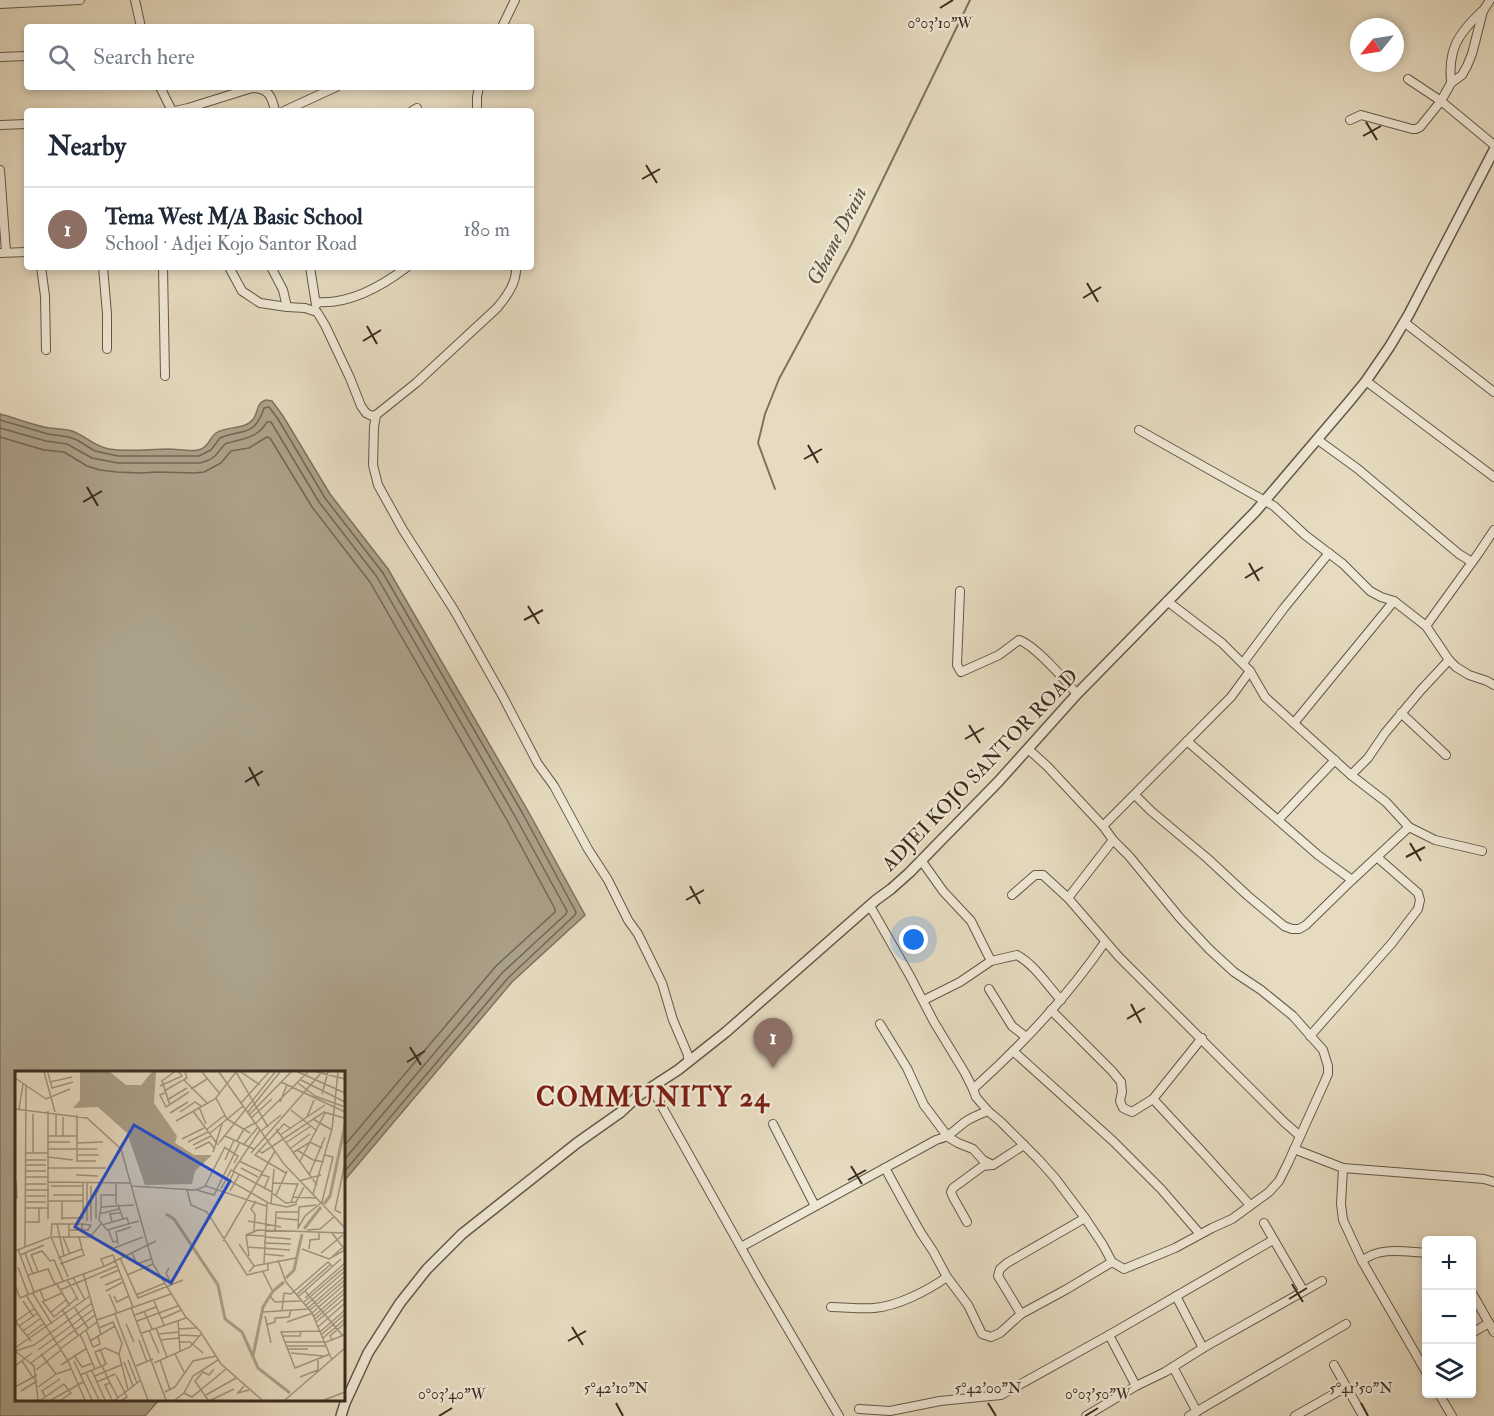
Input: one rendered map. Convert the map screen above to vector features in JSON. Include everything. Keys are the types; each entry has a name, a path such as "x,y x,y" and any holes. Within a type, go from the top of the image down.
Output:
{"street":[{"path":"0,4 80,0"},
{"path":"135,0 140,24"},
{"path":"503,24 515,0"},
{"path":"1451,83 1452,54 1459,38 1490,0"},
{"path":"1350,120 1361,115 1416,129 1420,127 1441,101 1451,83 1462,75 1467,66 1483,11"},
{"path":"0,57 24,56"},
{"path":"1408,79 1441,101 1494,145"},
{"path":"162,90 171,108"},
{"path":"188,108 246,90"},
{"path":"264,90 274,108"},
{"path":"290,108 330,90"},
{"path":"477,108 478,90"},
{"path":"0,125 24,124"},
{"name":"ADJEI KOJO SANTOR ROAD","path":"341,1416 368,1353 400,1303 427,1269 462,1234 577,1143 621,1112 638,1096 688,1062 726,1032 891,889 983,798 1077,694 1227,541 1318,440 1390,346 1494,150"},
{"path":"0,170 3,253 24,252"},
{"path":"41,270 45,296 45,350"},
{"path":"103,270 108,314 107,349"},
{"path":"163,270 165,376"},
{"path":"231,270 242,291 260,303 305,308 317,312"},
{"path":"273,270 283,290 287,307"},
{"path":"311,270 317,312 362,406 366,413 372,416 416,383 497,309 512,285 516,270"},
{"path":"316,302 324,303 355,296 377,286 402,270"},
{"path":"1404,322 1494,392"},
{"path":"1365,381 1494,477"},
{"path":"376,415 373,465 378,485 408,539 454,610 538,764 554,786 588,849 608,880 628,920 639,934 664,989 688,1055 688,1062"},
{"path":"1138,430 1274,506 1305,535 1343,564 1370,591 1394,601 1426,626 1456,667 1494,685"},
{"path":"1318,440 1358,469 1459,554 1472,562"},
{"path":"1426,626 1494,530"},
{"path":"1243,663 1329,553"},
{"path":"960,591 957,665 961,672 999,655 1019,640 1026,642 1059,673 1077,694"},
{"path":"1294,723 1394,601"},
{"path":"1167,602 1205,629 1243,663 1265,698 1351,775 1386,802 1409,827 1435,840 1482,851"},
{"path":"1351,775 1368,758 1401,713 1449,660"},
{"path":"1103,826 1231,697 1250,671"},
{"path":"1401,713 1446,755"},
{"path":"1187,741 1318,855 1352,880"},
{"path":"870,906 974,1089 976,1097 1055,1179 1085,1218 1112,1262 1124,1269 1175,1248 1232,1219 1269,1192 1279,1180 1328,1074 1323,1050 1293,1016 1234,972 1209,949 1103,826 1028,749"},
{"path":"1278,820 1335,760"},
{"path":"1134,795 1248,896 1284,926 1292,929 1306,926 1409,827"},
{"path":"1068,898 1113,840"},
{"path":"1310,1036 1392,943 1418,909 1420,900 1418,893 1378,858"},
{"path":"921,860 943,891 971,921 991,961"},
{"path":"1012,895 1035,874 1043,875 1068,898 1106,942 1178,1017 1300,1136"},
{"path":"974,1089 1006,1060 1061,1000 1106,942"},
{"path":"924,1000 960,982 991,961 1017,955 1039,973 1061,1000"},
{"path":"988,989 1012,1026 1026,1037"},
{"path":"1051,1010 1121,1082 1120,1101 1123,1108 1132,1112 1153,1100 1202,1038"},
{"path":"880,1024 908,1068 924,1105 948,1137 973,1149 983,1160 993,1165"},
{"path":"1013,1051 1113,1141 1200,1234"},
{"path":"651,1087 839,1416"},
{"path":"1153,1100 1250,1205"},
{"path":"741,1247 936,1140 948,1137 966,1121 988,1111"},
{"path":"773,1124 815,1206"},
{"path":"967,1222 952,1197 953,1188 983,1166 993,1165 1024,1145"},
{"path":"1294,1149 1342,1168 1485,1179 1494,1182"},
{"path":"885,1168 947,1277 968,1305 982,1334 991,1337 1000,1333 1021,1314 1112,1262"},
{"path":"1342,1168 1343,1220 1362,1261 1422,1358"},
{"path":"1021,1314 998,1276 1000,1269 1085,1218"},
{"path":"1264,1223 1303,1290"},
{"path":"859,1409 892,1413 940,1401 1001,1395 1273,1240"},
{"path":"1362,1261 1368,1256 1383,1251 1422,1253"},
{"path":"831,1307 875,1308 902,1301 929,1290 947,1277"},
{"path":"1086,1416 1322,1281"},
{"path":"1176,1296 1203,1348"},
{"path":"1476,1300 1494,1332"},
{"path":"1476,1331 1489,1323"},
{"path":"1173,1367 1193,1414 1346,1324"},
{"path":"1108,1335 1136,1386"},
{"path":"1334,1365 1363,1416"},
{"path":"1294,1416 1346,1387"},
{"path":"1441,1398 1452,1416"}],"water":[{"path":"263,401 272,401 330,494 388,569 528,811 585,915 512,982 345,1180 345,1071 15,1071 15,1401 158,1401 145,1416 0,1416 0,414 43,427 72,431 98,446 109,449 194,451 204,448 214,435 221,431 246,425 254,418"}],"waterway":[{"name":"Gbame Drain","path":"775,489 758,443 765,414 779,379 851,245 970,0"}],"place":[{"name":"Tema West M/A Basic School","path":"773,1068"}],"district":[{"name":"COMMUNITY 24","path":"653,1098"}]}
